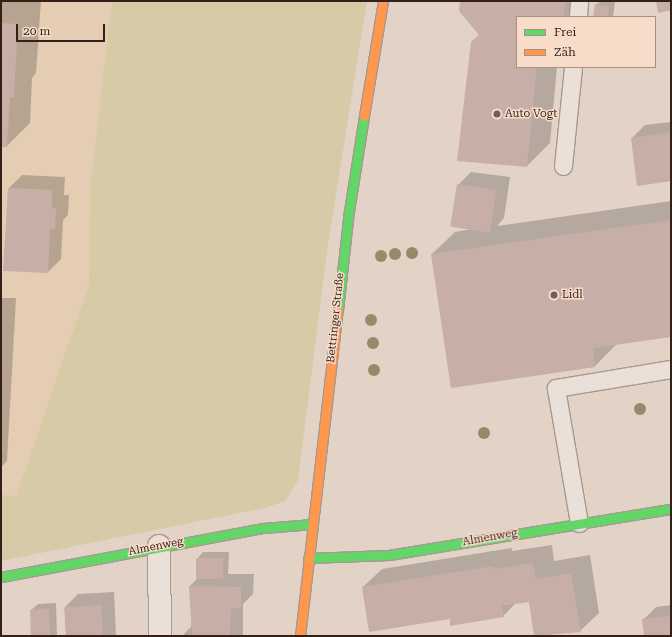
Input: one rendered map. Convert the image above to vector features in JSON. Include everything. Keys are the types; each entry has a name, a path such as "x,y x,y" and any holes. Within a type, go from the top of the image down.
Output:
{"street":[{"name":"Bettringer Straße","path":"300,636 348,211 383,1"},
{"name":"Almenweg","path":"308,558 389,555 579,522 671,509"},
{"name":"Almenweg","path":"1,577 159,546 263,528 313,524"},
{"path":"159,546 160,636"}],"lane":[{"path":"578,16 579,1"},
{"path":"563,166 573,68"},
{"path":"579,522 556,388 671,369"}],"shaded area":[{"path":"1,1 112,1 90,188 89,284 16,497 1,494"},
{"path":"112,1 367,1 328,244 298,480 285,501 265,508 1,561 1,494 16,497 89,284 90,188"}],"building":[{"name":"Auto Vogt","path":"460,1 565,1 564,16 516,16 516,68 537,68 527,167 457,161 471,42 479,35 459,11"},
{"path":"656,1 671,1 671,10 658,13"},
{"path":"595,4 609,6 608,16 593,16"},
{"path":"1,23 18,24 14,97 10,97 7,147 1,147"},
{"path":"671,132 671,181 637,186 631,138"},
{"path":"457,184 497,190 490,233 450,226"},
{"path":"8,188 52,190 52,208 56,208 55,229 50,229 48,273 3,271"},
{"name":"Lidl","path":"671,220 671,337 593,348 595,367 451,388 431,254"},
{"path":"196,558 223,558 223,579 196,579"},
{"path":"533,563 536,579 571,573 581,632 534,636 529,602 502,606 504,617 450,626 450,619 369,632 362,587 493,566 494,569"},
{"path":"189,586 241,587 241,608 231,608 230,636 192,636"},
{"path":"101,605 103,636 66,636 64,608"},
{"path":"49,609 50,636 31,636 30,610"},
{"path":"671,616 671,636 644,636 642,619"}],"traffic: fast":[{"path":"338,310 349,211 364,116"},
{"path":"308,558 389,555 671,509"},
{"path":"1,577 263,528 313,524"}],"traffic: slow":[{"path":"364,116 383,1"},
{"path":"300,636 338,310"}],"place":[{"name":"Auto Vogt","path":"497,114"},
{"name":"Lidl","path":"554,295"}]}
